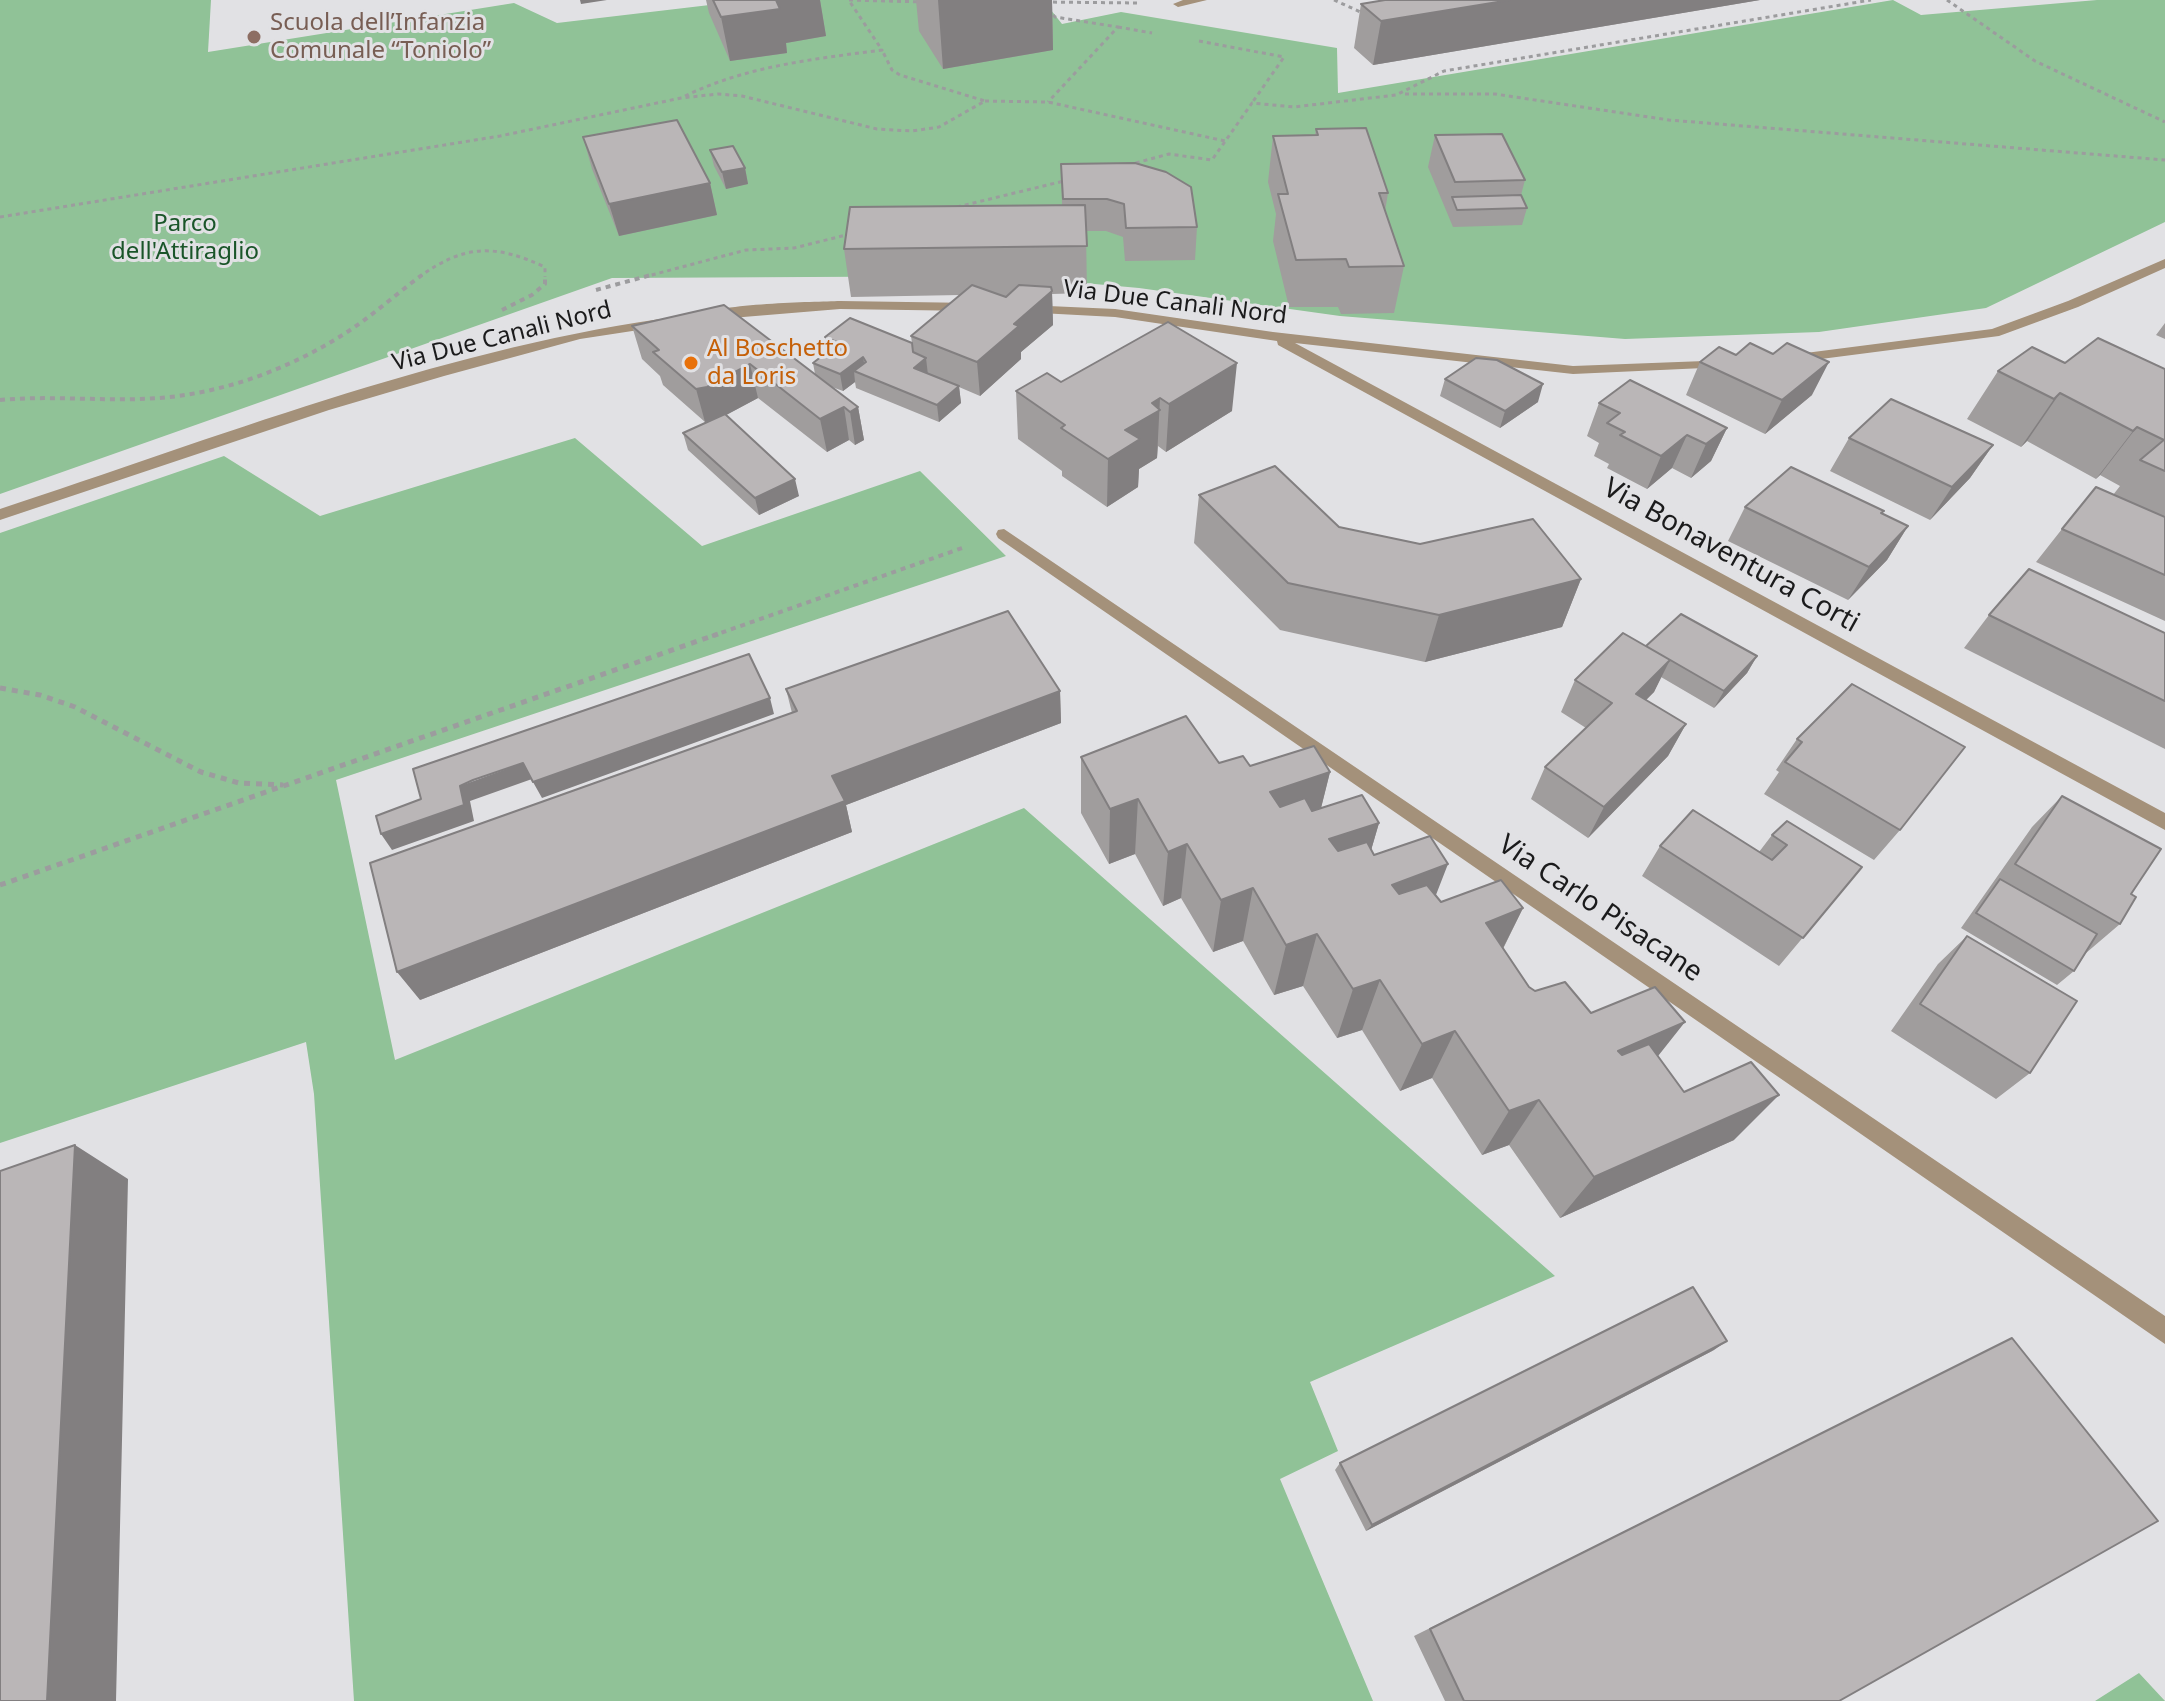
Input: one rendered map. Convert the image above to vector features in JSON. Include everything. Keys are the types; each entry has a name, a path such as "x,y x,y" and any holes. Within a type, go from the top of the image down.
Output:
{"street":[{"path":"1178,4 1202,0"},
{"path":"1777,360 1994,333 2073,304 2165,263"},
{"name":"Via Due Canali Nord","path":"0,515 324,407 579,335 767,307 856,304 1115,313 1273,336 1573,370 1745,362"},
{"name":"Via Bonaventura Corti","path":"1273,336 2165,822"},
{"name":"Via Carlo Pisacane","path":"1004,534 2165,1331"}],"path":[{"path":"1334,0 1376,17"},
{"path":"1396,95 1444,71 1871,0"},
{"path":"1947,0 2035,61 2165,122"},
{"path":"850,1 924,2"},
{"path":"850,1 892,70 900,75 985,101 1048,102 1225,141"},
{"path":"1043,2 1178,4 1153,33 1055,17 1043,2"},
{"path":"1048,102 1118,27"},
{"path":"1124,166 1169,154 1212,160 1284,57 1197,41"},
{"path":"681,98 736,73 882,50"},
{"path":"0,217 500,136 681,98 718,94 742,96 877,129 912,131 939,127 985,101"},
{"path":"1252,103 1294,107 1396,95 1495,94 1669,120 2165,160"},
{"path":"944,211 1079,177"},
{"path":"589,293 746,250 794,248 854,233"},
{"path":"0,400 49,396 159,398 252,379 322,348 359,325 395,294 451,257 479,248 525,254 545,267 545,284 505,308"},
{"path":"0,885 1004,534"},
{"path":"0,688 40,695 75,707 201,772 239,783 285,785"}],"green space":[{"name":"Parco dell'Attiraglio","path":"0,0 211,0 208,52 514,3 557,23 752,0 1043,0 1062,24 1121,12 1337,48 1338,93 1893,0 1921,15 2097,0 2165,0 2165,222 1986,308 1819,332 1625,339 1340,316 1139,288 1006,276 612,278 0,494"},
{"path":"575,438 702,546 920,471 1006,556 336,780 395,1060 1024,808 1555,1276 1310,1382 1338,1451 1280,1479 1373,1701 354,1701 314,1094 306,1042 0,1143 0,533 224,456 320,516"},
{"path":"2139,1673 2165,1701 2095,1701"}],"building":[{"path":"713,0 776,0 780,9 721,17"},
{"path":"1385,0 1510,0 1381,21 1361,4"},
{"path":"677,120 710,183 609,204 583,137"},
{"path":"1366,128 1388,193 1379,193 1404,266 1349,267 1346,259 1296,260 1278,194 1288,194 1273,136 1318,135 1316,129"},
{"path":"1502,134 1525,180 1455,182 1435,135"},
{"path":"733,146 745,168 722,172 710,150"},
{"path":"1135,163 1166,172 1191,187 1197,227 1126,228 1124,204 1107,199 1063,199 1061,164"},
{"path":"1521,195 1527,208 1457,210 1452,197"},
{"path":"1085,205 1087,246 844,249 850,207"},
{"path":"972,285 1006,297 1019,285 1051,287 1052,291 1014,324 1019,326 977,362 911,336"},
{"path":"724,305 858,407 850,412 844,407 820,419 750,364 707,387 696,389 653,352 659,350 632,326"},
{"path":"850,318 912,343 913,352 926,358 914,368 959,386 937,405 854,371 866,362 863,357 840,374 813,363 839,343 825,337"},
{"path":"1168,322 1237,363 1169,404 1160,398 1152,403 1160,410 1125,430 1140,439 1108,459 1061,428 1065,425 1016,391 1047,373 1061,382"},
{"path":"2098,338 2165,369 2164,440 2137,427 2133,431 2060,393 2054,399 1998,371 2032,347 2065,363"},
{"path":"1750,343 1773,354 1787,343 1829,362 1782,400 1700,362 1719,347 1736,355"},
{"path":"1476,358 1497,360 1543,384 1505,411 1445,379"},
{"path":"1630,380 1727,428 1706,444 1687,435 1661,456 1620,435 1625,432 1607,423 1620,413 1599,403"},
{"path":"1891,399 1993,445 1952,487 1849,438"},
{"path":"725,414 795,479 755,498 683,433"},
{"path":"2165,439 2165,471 2140,460"},
{"path":"1275,466 1339,527 1420,544 1533,519 1581,579 1439,615 1288,583 1199,495"},
{"path":"1791,467 1884,511 1881,513 1908,526 1869,567 1745,507"},
{"path":"2096,487 2165,517 2165,575 2062,529"},
{"path":"2029,569 2165,633 2165,701 1989,615"},
{"path":"1008,611 1060,691 832,776 845,801 397,972 370,863 797,711 786,689"},
{"path":"1681,614 1757,656 1724,691 1646,646"},
{"path":"1623,633 1670,660 1636,694 1686,724 1604,807 1545,767 1612,703 1575,680"},
{"path":"749,654 770,698 533,782 523,763 473,780 460,786 464,805 381,834 376,816 421,799 413,769"},
{"path":"1852,684 1965,747 1900,830 1785,762 1802,742 1797,739"},
{"path":"1186,716 1219,763 1243,756 1250,766 1314,746 1330,772 1270,792 1280,807 1305,798 1312,811 1362,795 1379,823 1329,839 1338,851 1367,842 1374,855 1430,836 1448,864 1392,885 1399,894 1427,885 1441,902 1501,880 1523,908 1486,923 1529,987 1535,991 1565,982 1591,1013 1655,987 1685,1022 1618,1051 1622,1055 1649,1044 1684,1092 1751,1062 1779,1095 1594,1177 1539,1100 1509,1111 1455,1031 1422,1044 1380,980 1353,989 1317,934 1286,945 1253,888 1221,900 1187,844 1168,852 1138,799 1110,809 1081,757"},
{"path":"2062,796 2161,849 2131,894 2136,897 2120,924 2015,864"},
{"path":"1693,810 1772,860 1787,845 1772,835 1787,821 1862,867 1803,938 1660,846"},
{"path":"2000,879 2097,934 2074,971 1976,913"},
{"path":"1967,936 2077,1001 2030,1073 1920,1004"},
{"path":"75,1145 47,1701 0,1701 0,1171"},
{"path":"1693,1287 1727,1341 1372,1525 1340,1463"},
{"path":"2012,1338 2158,1521 1839,1701 1464,1701 1430,1629"}],"place":[{"name":"Scuola dell’Infanzia Comunale “Toniolo”","path":"254,37"},
{"name":"Al Boschetto da Loris","path":"691,363"}]}
